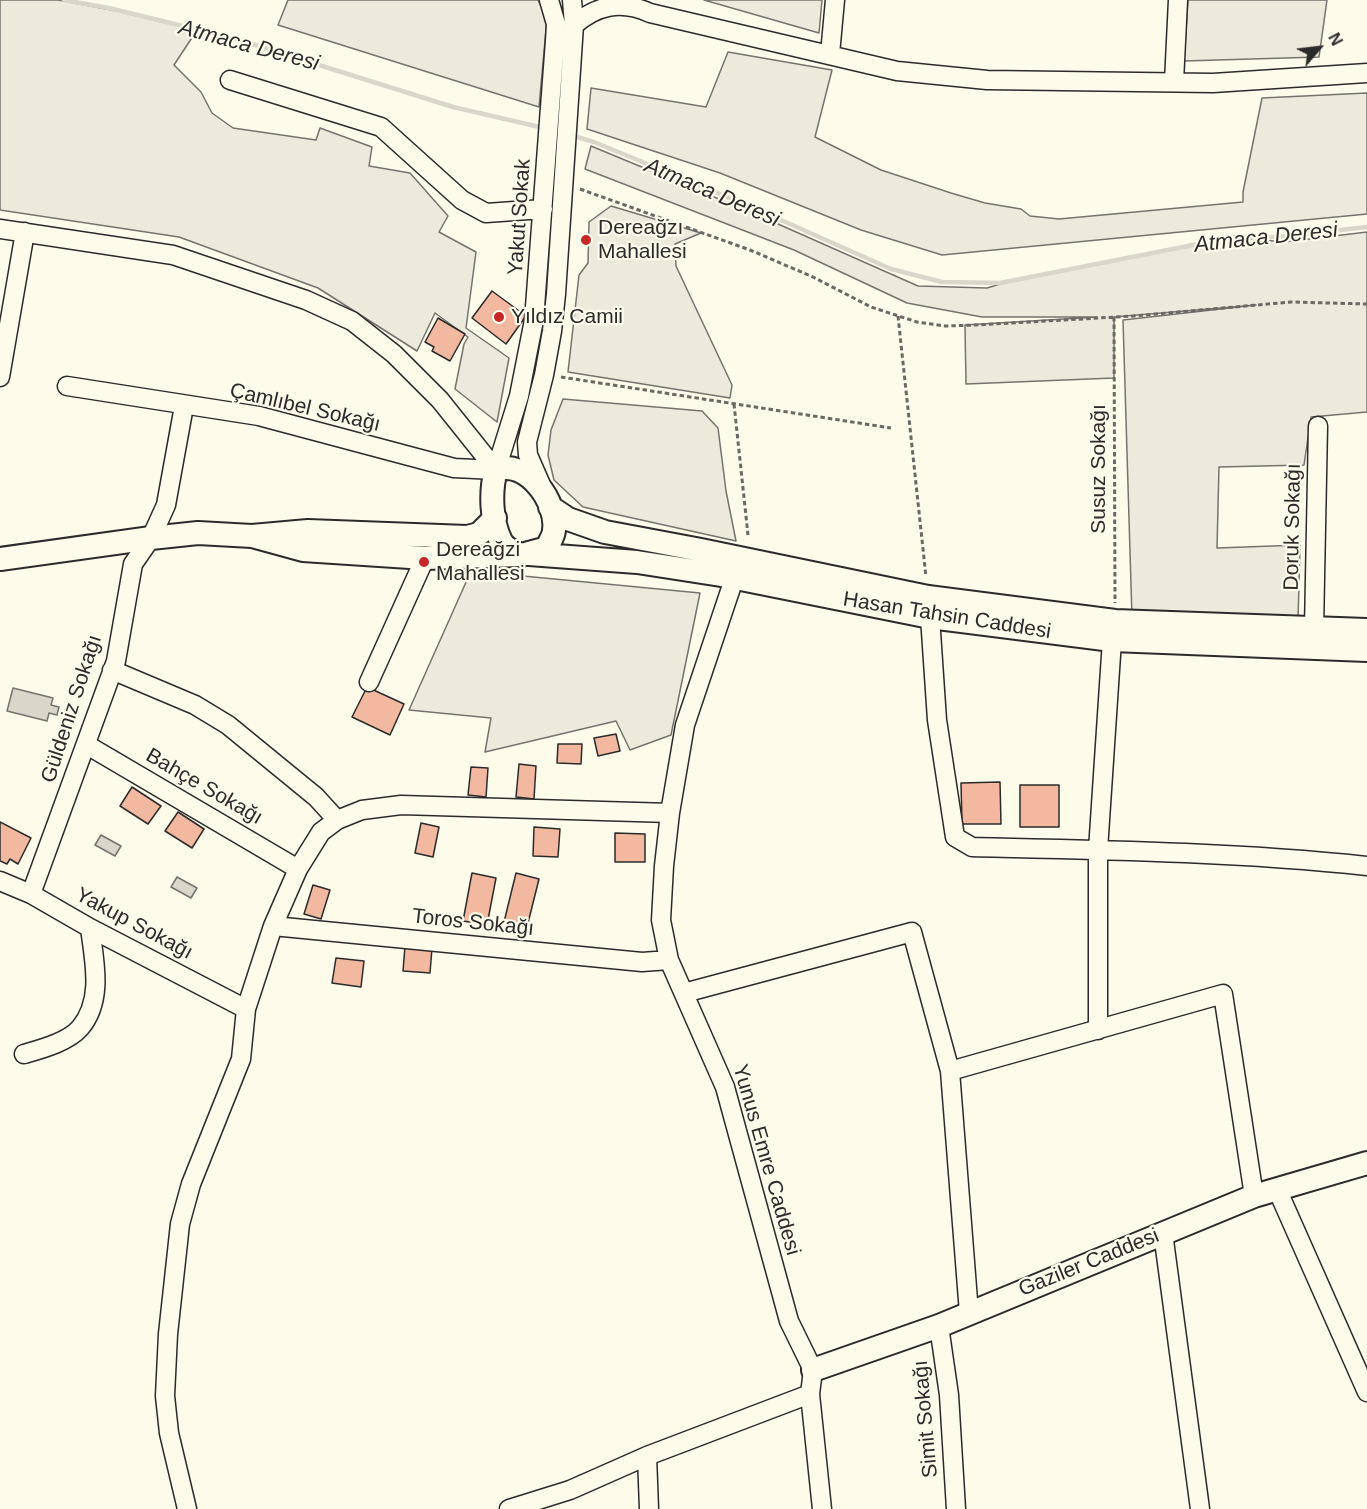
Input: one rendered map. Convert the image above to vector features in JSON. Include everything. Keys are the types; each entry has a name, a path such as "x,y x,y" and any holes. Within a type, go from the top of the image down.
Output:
{"main road":[{"path":"502,467 525,473 548,501 554,516 554,531 547,548 525,554 508,549 501,542 495,518 491,487 496,470 502,467"},
{"name":"Hasan Tahsin Caddesi","path":"548,501 568,519 605,532 701,550 929,607"},
{"path":"0,559 198,533 252,536 308,531 467,537 479,534 495,518"},
{"name":"Hasan Tahsin Caddesi","path":"252,536 303,550 425,558 525,554 637,562 734,579 1113,631 1367,650"},
{"name":"Hasan Tahsin Caddesi","path":"1113,631 1367,630"},
{"name":"Gaziler Caddesi","path":"813,1370 939,1326 1254,1196 1367,1162"}],"street":[{"name":"Yakut Sokak","path":"496,470 526,368 534,320 556,24 549,0"},
{"name":"Yakut Sokak","path":"548,501 528,455 527,442 544,375 556,294 567,144 573,25 572,0"},
{"path":"830,54 835,0"},
{"path":"1174,82 1178,0"},
{"path":"573,25 593,11 608,6 634,6 650,12 897,71 987,80 1224,83 1367,73"},
{"path":"230,80 381,127 462,200 486,213 543,209"},
{"path":"0,229 173,255 306,300 352,321 394,354 440,400 496,470"},
{"path":"0,378 25,231"},
{"name":"Çamlıbel Sokağı","path":"67,386 259,416 454,468 496,470"},
{"name":"Güldeniz Sokağı","path":"31,894 116,661 133,564 151,538 166,505 184,406"},
{"name":"Doruk Sokağı","path":"1314,629 1318,426"},
{"path":"369,682 425,558"},
{"name":"Yunus Emre Caddesi","path":"734,579 685,725 670,813 661,920 669,960 725,1087 748,1166 766,1244 789,1321 813,1370"},
{"path":"929,607 937,720 955,837 972,847 1315,860 1367,866"},
{"path":"1098,1030 1098,850 1113,631"},
{"path":"112,670 195,705 228,725 316,797 337,820"},
{"name":"Bahçe Sokağı","path":"87,745 298,869"},
{"path":"187,1509 169,1433 165,1396 168,1334 180,1224 191,1184 241,1059 246,1009 273,926 298,869 321,832 337,820 362,810 409,804 670,813"},
{"name":"Yakup Sokağı","path":"0,881 31,894 90,928 246,1009"},
{"name":"Toros Sokağı","path":"273,926 642,962 669,960"},
{"path":"24,1054 54,1044 79,1029 90,1011 97,979 90,928"},
{"path":"684,993 912,932 950,1071 969,1313"},
{"path":"950,1071 1223,994 1254,1196"},
{"path":"1276,1189 1367,1392"},
{"path":"1163,1233 1200,1509"},
{"name":"Simit Sokağı","path":"939,1326 949,1395 956,1509"},
{"path":"813,1370 810,1394 822,1509"},
{"path":"509,1509 570,1490 646,1456 810,1394"},
{"path":"646,1456 649,1509"}],"path":[{"path":"564,184 750,250 813,277 871,307 917,322 945,326 1114,317 1291,302 1367,304"},
{"path":"898,316 929,607"},
{"name":"Susuz Sokağı","path":"1113,631 1114,317"},
{"path":"544,375 891,428"},
{"path":"734,404 748,535"}],"shaded area":[{"path":"0,0 58,0 128,13 197,30 174,65 201,92 212,113 233,128 316,140 320,128 372,147 369,166 410,173 448,216 439,232 476,252 466,328 509,358 497,422 455,389 464,344 468,337 435,313 417,351 318,288 179,237 0,210"},
{"path":"288,0 538,0 547,18 539,107 278,25"},
{"path":"704,0 822,0 819,33"},
{"path":"1188,0 1327,0 1319,57 1184,61"},
{"path":"728,52 832,70 815,137 881,170 985,203 1021,209 1030,216 1059,219 1243,202 1262,98 1367,93 1367,214 942,255 861,230 720,173 587,129 591,88 706,107"},
{"path":"591,146 760,216 918,286 987,288 1007,282 1234,237 1284,242 1367,232 1367,412 1311,417 1304,465 1219,467 1217,548 1300,545 1298,621 1132,618 1123,320 1256,305 1114,317 1114,378 966,384 965,325 1097,317 982,317 907,303 794,250 585,169"},
{"path":"611,206 701,233 675,244 676,266 732,385 730,398 568,372 579,275 588,263 589,222"},
{"path":"563,399 702,411 718,428 726,491 736,541 583,507 554,480 548,455 551,430"},
{"path":"471,571 700,593 671,735 630,750 616,721 485,752 491,718 409,710"},
{"path":"13,688 53,698 51,705 59,707 57,715 49,713 47,721 7,711"},
{"path":"101,835 121,846 115,856 95,845"},
{"path":"177,877 197,888 191,898 171,887"}],"building":[{"name":"Yıldız Camii","path":"492,291 526,316 506,344 472,318"},
{"path":"438,318 465,334 450,361 432,351 434,347 425,342"},
{"path":"367,687 404,704 390,735 352,717"},
{"path":"616,734 620,751 598,756 594,738"},
{"path":"558,744 582,744 581,764 557,763"},
{"path":"519,764 536,766 534,799 516,797"},
{"path":"471,767 488,768 486,797 468,795"},
{"path":"1000,782 1001,824 962,824 961,783"},
{"path":"1020,785 1059,785 1059,827 1020,827"},
{"path":"132,787 161,806 148,824 120,806"},
{"path":"178,812 204,829 192,848 165,831"},
{"path":"0,822 31,838 18,864 10,859 7,864 0,861"},
{"path":"421,823 439,827 433,857 415,853"},
{"path":"534,827 560,829 558,857 533,856"},
{"path":"615,833 645,834 645,862 615,862"},
{"path":"472,873 496,878 487,925 463,921"},
{"path":"516,873 539,879 527,927 504,922"},
{"path":"313,885 330,890 321,919 304,914"},
{"path":"405,946 432,948 430,973 403,971"},
{"path":"336,958 364,961 361,987 332,983"}],"waterway":[{"name":"Atmaca Deresi","path":"64,0 109,8 236,39 453,107 544,128"},
{"name":"Atmaca Deresi","path":"570,135 594,142 754,208 891,269 942,282 1000,283 1234,237 1279,237 1367,227"}],"place":[{"name":"Dereağzı Mahallesi","path":"586,240"},
{"name":"Yıldız Camii","path":"499,317"},
{"name":"Dereağzi Mahallesi","path":"424,562"}]}
